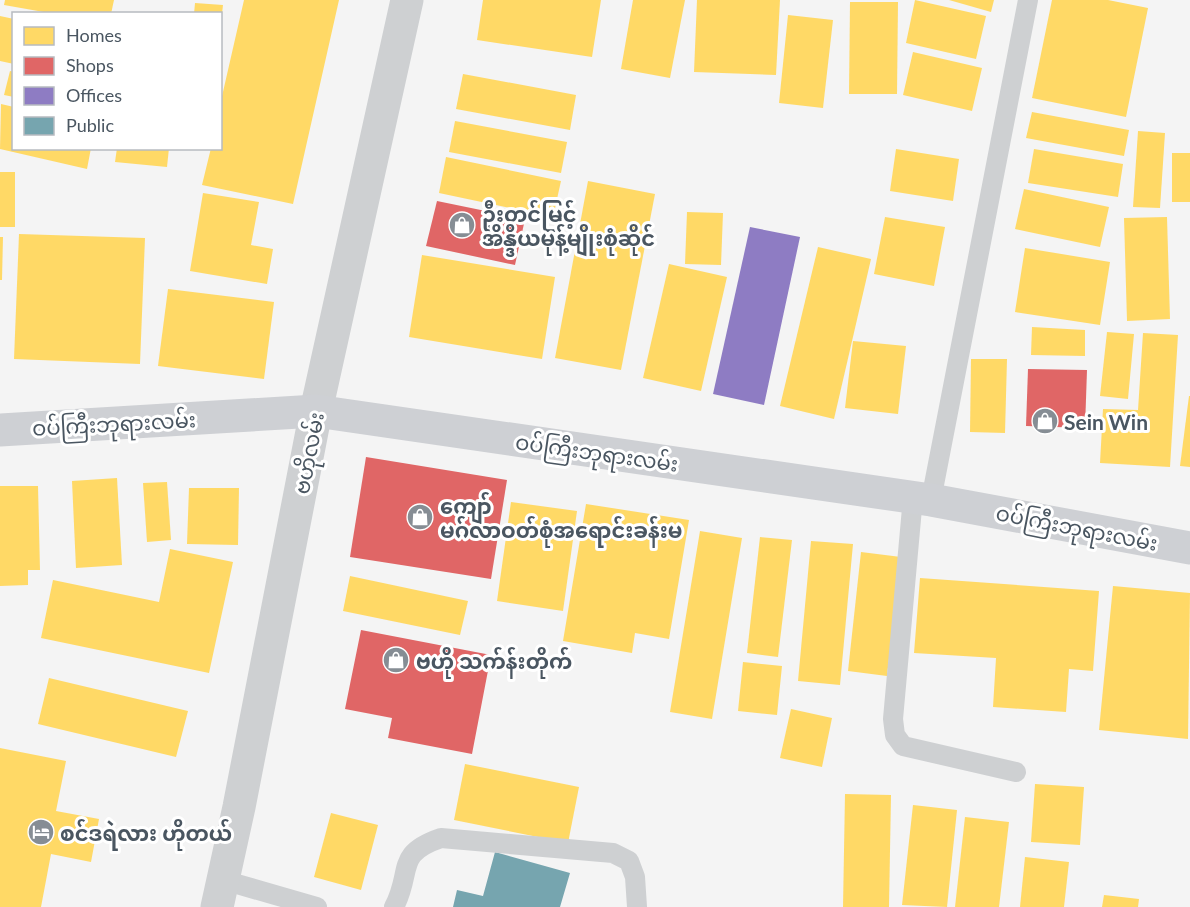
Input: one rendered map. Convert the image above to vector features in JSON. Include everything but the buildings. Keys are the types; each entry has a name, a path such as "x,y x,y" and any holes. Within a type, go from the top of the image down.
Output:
{"street":[{"name":"ဗဟိုလမ်း","path":"220,893 316,411 407,0"},
{"name":"ဝပ်ကြီးဘုရားလမ်း","path":"0,430 316,411 922,499 1190,548"}],"lane":[{"path":"1016,772 903,746 895,735 893,719 922,499 1028,0"},
{"path":"394,907 410,857 419,845 441,838 613,853 629,861 636,878 637,907"},
{"path":"220,893 317,907"}],"place":[{"name":"ဦးတင်မြင့် အိန္ဒိယမုန့်မျိုးစုံဆိုင်","path":"462,225"},
{"name":"Sein Win","path":"1045,421"},
{"name":"ကျော် မဂ်လာဝတ်စုံအရောင်းခန်းမ","path":"420,517"},
{"name":"ဗဟို သက်န်းတိုက်","path":"396,660"},
{"name":"စင်ဒရဲလား ဟိုတယ်","path":"41,832"}]}
